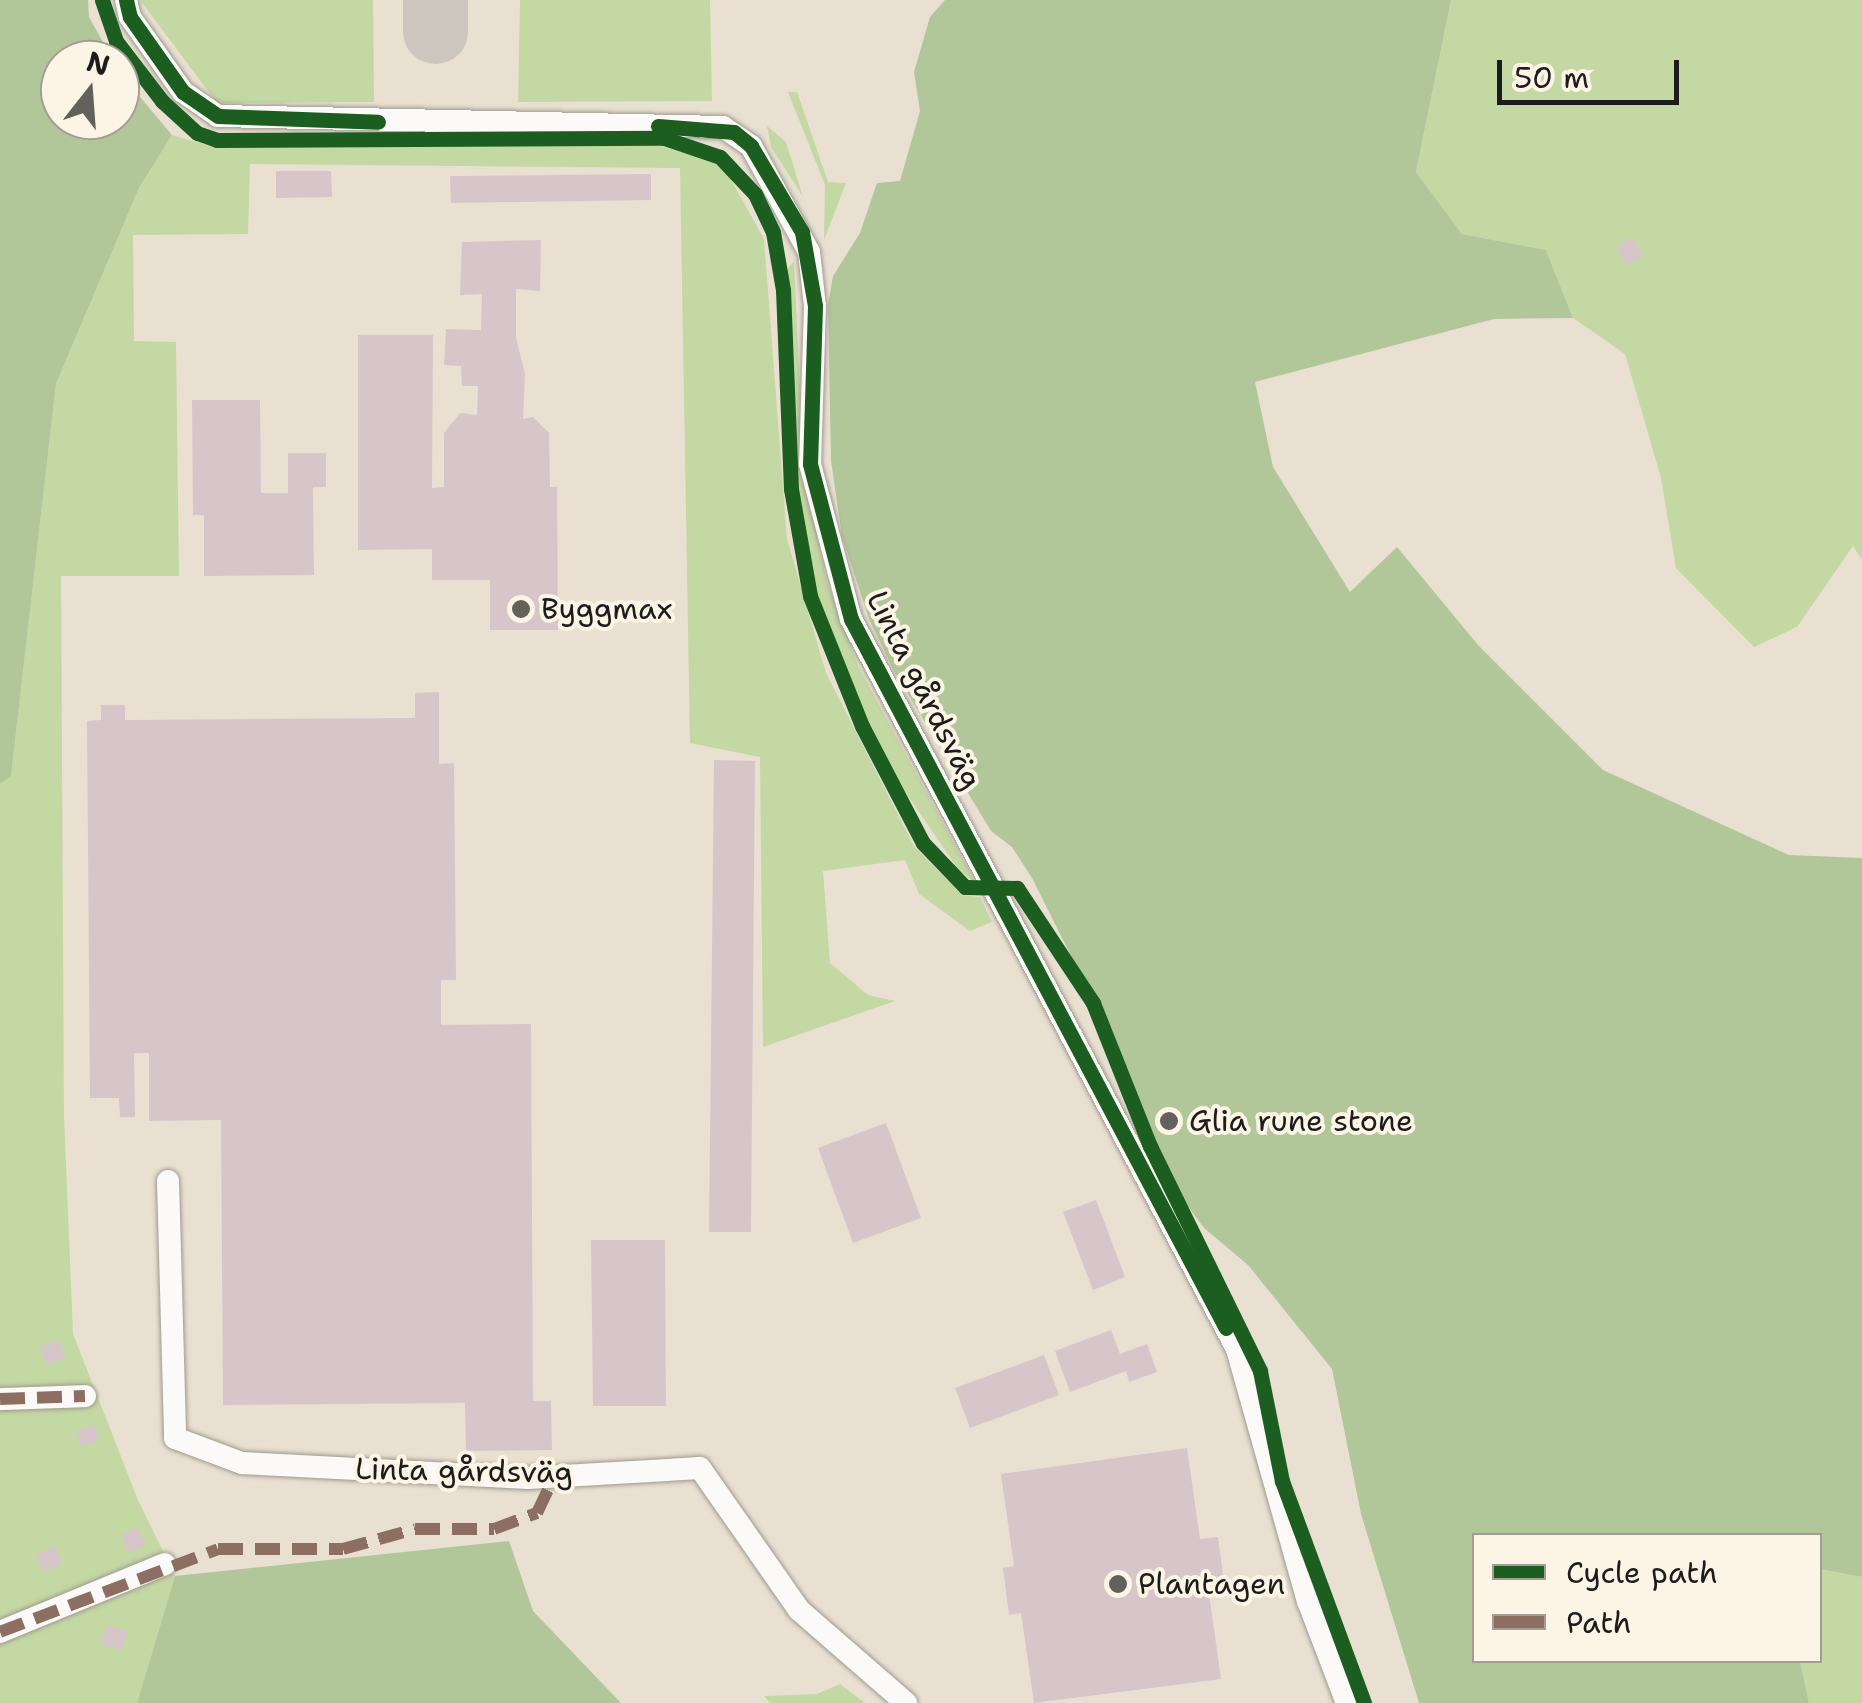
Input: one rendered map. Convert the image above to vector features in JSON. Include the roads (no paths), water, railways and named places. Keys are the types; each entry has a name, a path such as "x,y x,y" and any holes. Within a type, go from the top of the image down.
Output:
{"street":[{"name":"Linta gårdsväg","path":"126,0 130,16 183,92 218,116 723,127 751,146 809,252 815,306 810,464 852,619 1237,1349 1308,1601 1347,1703"},
{"name":"Linta gårdsväg","path":"168,1181 175,1438 242,1463 528,1478 700,1468 800,1610 906,1703"},
{"path":"0,1399 85,1396"},
{"path":"0,1632 166,1564"}],"place":[{"name":"Byggmax","path":"521,609"},
{"name":"Glia rune stone","path":"1169,1121"},
{"name":"Plantagen","path":"1118,1584"}]}
